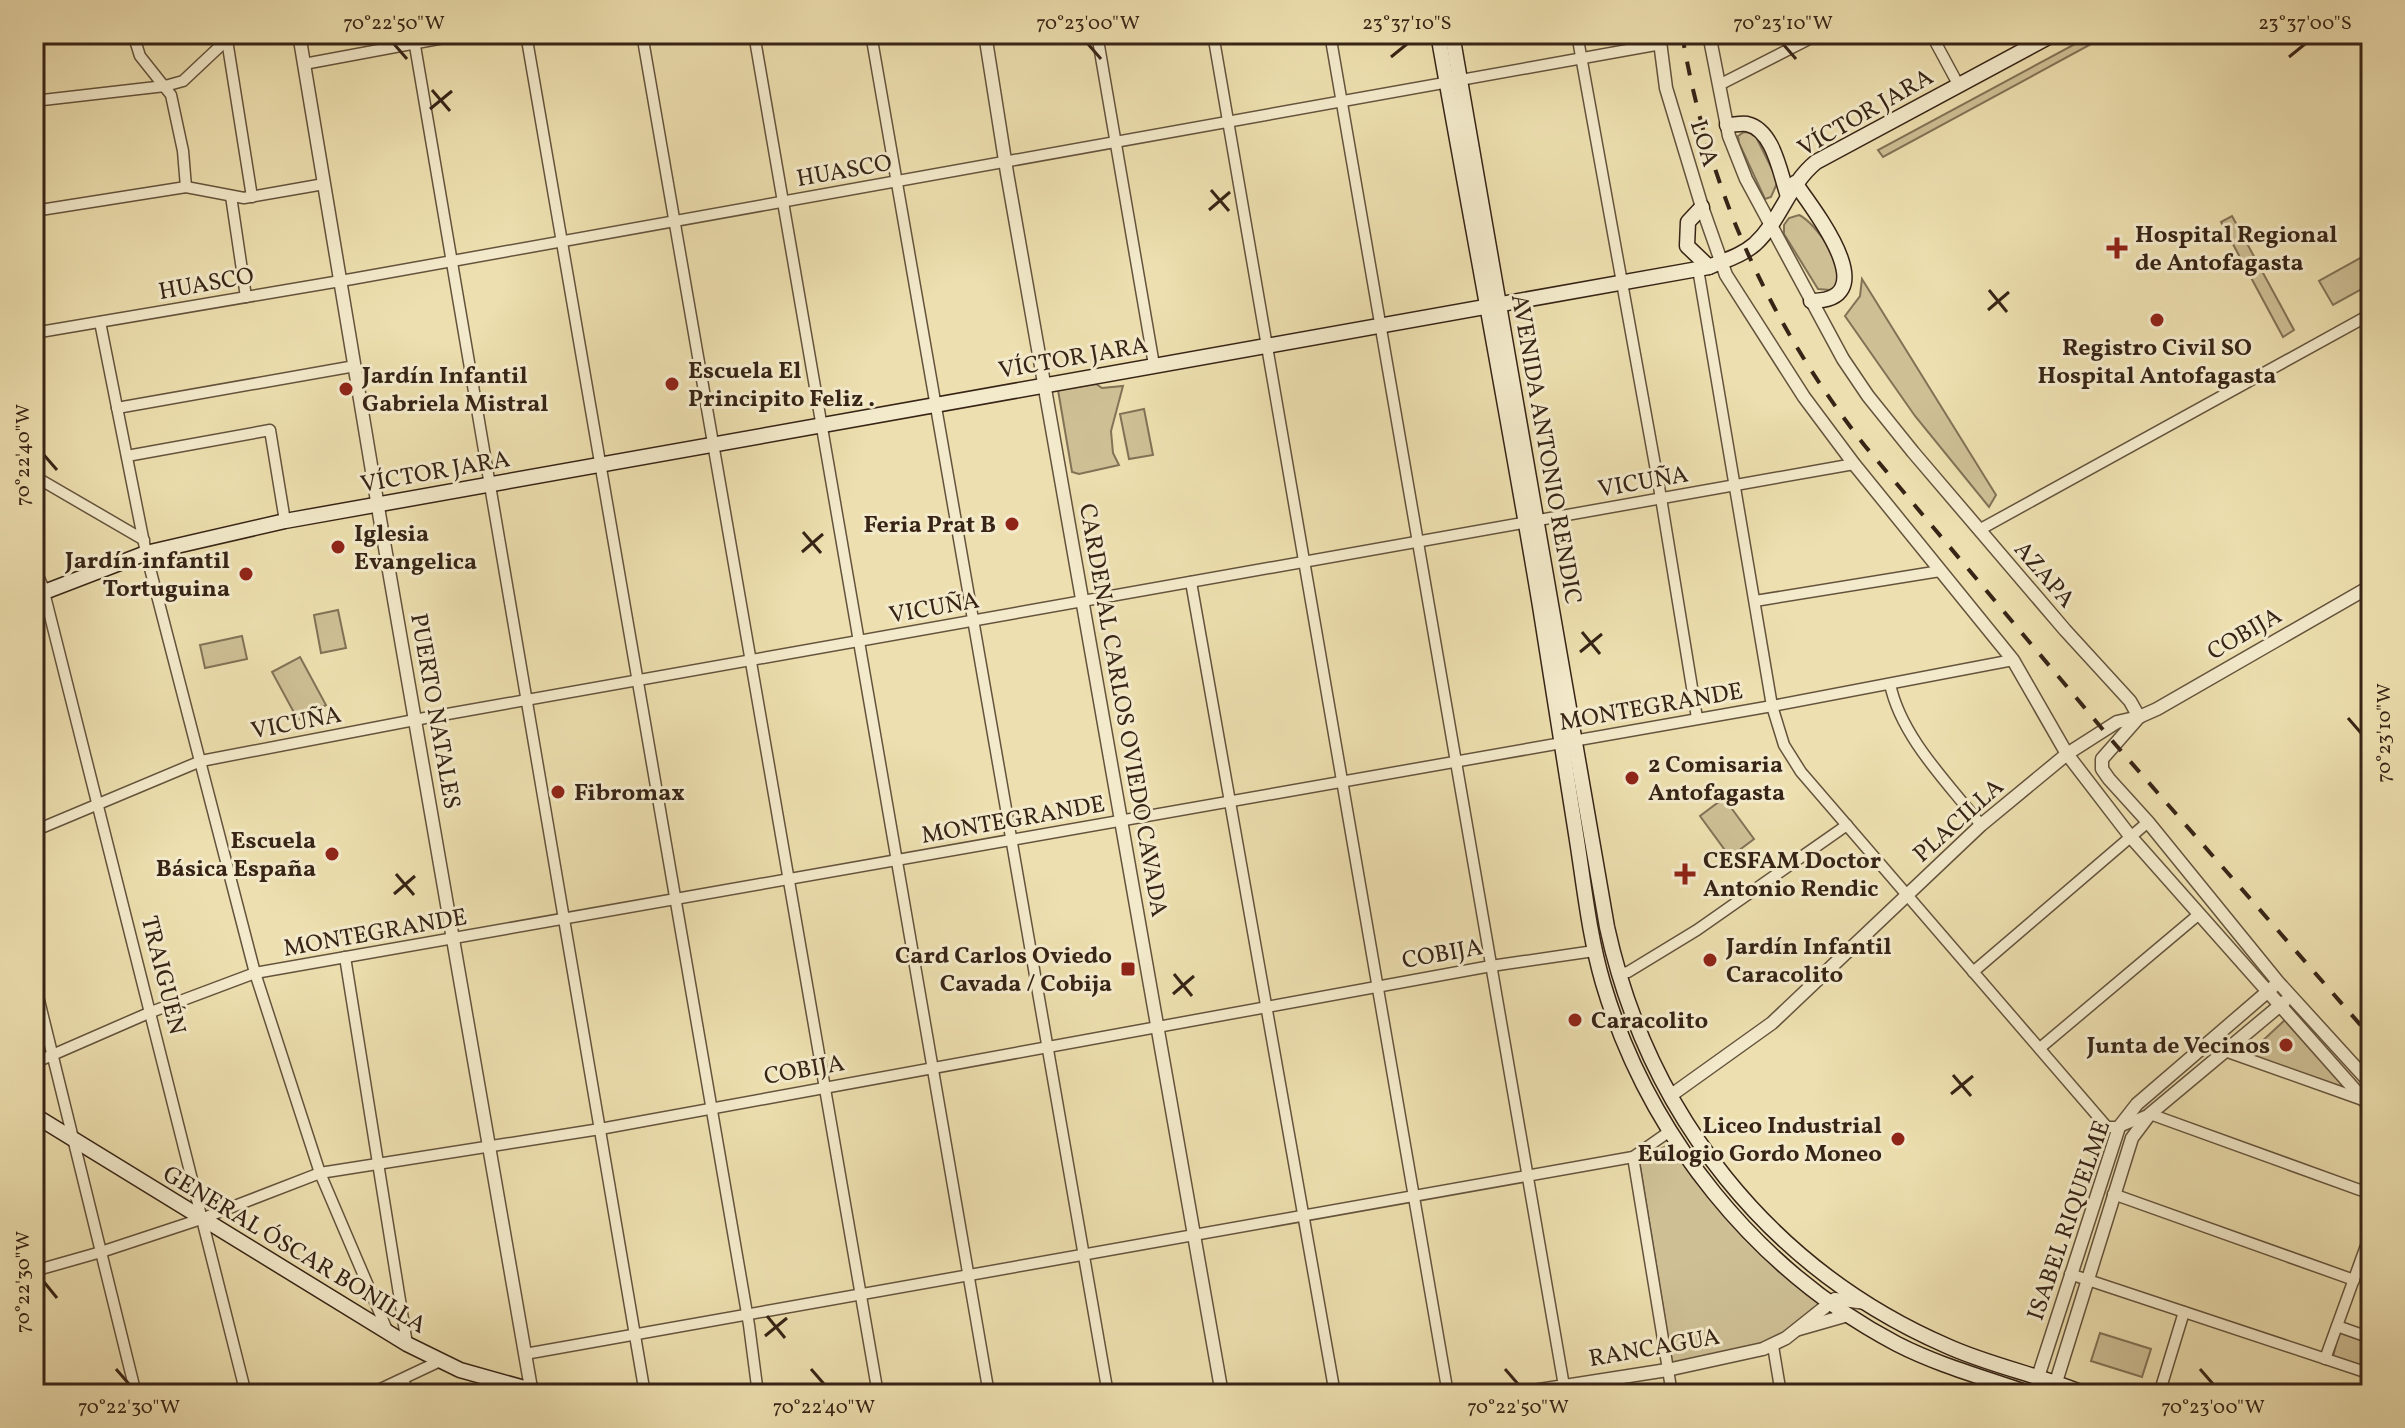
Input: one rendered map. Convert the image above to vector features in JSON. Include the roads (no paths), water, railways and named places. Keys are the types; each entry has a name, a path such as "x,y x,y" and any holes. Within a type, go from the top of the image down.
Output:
{"main road":[{"name":"AVENIDA ANTONIO RENDIC","path":"1438,34 1453,81 1532,521 1567,741 1594,951 1625,1045 1670,1131 1716,1196 1744,1227 1829,1302 1899,1345 1992,1382 2032,1394"},
{"name":"AVENIDA ANTONIO RENDIC","path":"1452,34 1453,81"},
{"name":"VÍCTOR JARA","path":"39,594 145,546 1709,266 1738,256 1753,245 1771,224 1801,175 1816,162 2045,36"},
{"path":"1727,125 1747,124 1770,142 1792,190 1833,240 1840,255 1844,285 1837,296 1827,301 1811,301"},
{"path":"1702,207 1688,222 1687,246 1709,266"},
{"name":"AVENIDA ANTONIO RENDIC","path":"1567,741 1618,974 1642,1038 1670,1096 1721,1173 1787,1246 1869,1304 1948,1347 2038,1377 2053,1388 2085,1394"},
{"name":"GENERAL ÓSCAR BONILLA","path":"34,1115 407,1344 460,1370 537,1393"},
{"name":"ISABEL RIQUELME","path":"2032,1394 2038,1377"},
{"path":"1992,1382 2002,1394"}],"street":[{"path":"133,34 140,56 171,95 183,151 186,187"},
{"name":"PUERTO NATALES","path":"299,34 525,1354 537,1393"},
{"path":"304,64 414,39 465,34"},
{"path":"526,34 747,1314 758,1394"},
{"path":"642,34 878,1394"},
{"path":"754,34 989,1394"},
{"path":"871,34 1108,1394"},
{"name":"CARDENAL CARLOS OVIEDO CAVADA","path":"985,34 1222,1394"},
{"path":"1097,34 1154,365"},
{"path":"1213,34 1448,1394"},
{"path":"1330,34 1563,1390"},
{"path":"1577,34 1661,498 1697,718"},
{"name":"AZAPA","path":"1709,34 1727,125 1746,179 1838,351 1868,396 1979,530 2130,701 2139,717"},
{"path":"1719,85 1819,34"},
{"path":"1931,34 1958,84"},
{"path":"34,101 165,86 183,81 230,37"},
{"path":"230,37 252,197"},
{"path":"414,39 645,1394"},
{"name":"HUASCO","path":"36,332 1005,162 1581,58 1660,39"},
{"name":"LOA","path":"1660,39 1666,88 1702,207 1709,266"},
{"path":"34,211 186,187 252,197 324,184"},
{"path":"231,196 246,297"},
{"path":"1709,266 1726,275 1804,397 1854,464 2013,660 2067,754 2130,836 2368,1104"},
{"path":"1709,266 1736,485 1772,706 1784,745 1793,759 2107,1127 2119,1127 2150,1114 2371,1194"},
{"path":"34,312 36,332"},
{"path":"1979,530 2371,314"},
{"path":"100,322 145,546 255,973 320,1173 387,1332"},
{"path":"117,408 355,366"},
{"path":"127,456 270,430 285,521"},
{"name":"VICUÑA","path":"34,831 201,761 637,680 1854,464"},
{"path":"34,476 145,546"},
{"name":"TRAIGUÉN","path":"34,569 98,802 246,1394"},
{"path":"1755,601 1940,571"},
{"path":"1191,582 1335,1394"},
{"name":"COBIJA","path":"2139,717 2371,586"},
{"name":"MONTEGRANDE","path":"34,1063 151,1012 255,973 1772,706 2013,660"},
{"path":"1890,684 1894,706 1904,726 1981,825"},
{"path":"2139,717 2109,750 2101,764 2109,779 2148,822 2278,982 2371,1084"},
{"name":"PLACILLA","path":"1670,1096 1772,1023 1981,825 2067,754 2117,722 2139,717"},
{"path":"1973,972 2148,822"},
{"path":"1618,974 1628,972 1697,930 1847,825"},
{"path":"2040,1048 2198,915"},
{"name":"COBIJA","path":"34,1271 201,1219 320,1173 600,1129 1491,966 1594,951"},
{"path":"345,957 407,1344"},
{"path":"34,980 136,1394"},
{"name":"ISABEL RIQUELME","path":"2038,1377 2119,1127 2137,1104 2278,982"},
{"name":"ISABEL RIQUELME","path":"2053,1388 2132,1138 2150,1114 2291,996"},
{"path":"2225,1051 2368,1104"},
{"path":"525,1354 1633,1157 1670,1131"},
{"path":"1633,1157 1672,1394"},
{"path":"2113,1194 2354,1280"},
{"path":"2325,1359 2368,1251 2371,1232"},
{"path":"2070,1274 2371,1374"},
{"name":"AVENIDA ANTONIO RENDIC","path":"1829,1302 1843,1299 1869,1304"},
{"name":"RANCAGUA","path":"1514,1394 1563,1390 1773,1346 1829,1302"},
{"path":"2162,1393 2184,1312"},
{"name":"RANCAGUA","path":"1796,1330 1848,1315"},
{"path":"2337,1326 2371,1338"},
{"path":"1773,1346 1781,1394"},
{"path":"370,1394 440,1361"},
{"path":"403,1380 409,1394"}],"railway":[{"path":"1682,34 1708,146 1747,251 1771,302 1830,399 1865,446 2115,744 2371,1037"}],"place":[{"name":"Hospital Regional de Antofagasta","path":"2117,248"},
{"name":"Registro Civil SO Hospital Antofagasta","path":"2157,320"},
{"name":"Escuela El Principito Feliz .","path":"672,384"},
{"name":"Jardín Infantil Gabriela Mistral","path":"346,389"},
{"name":"Feria Prat B","path":"1012,524"},
{"name":"Iglesia Evangelica","path":"338,547"},
{"name":"Jardín infantil Tortuguina","path":"246,574"},
{"name":"2 Comisaria Antofagasta","path":"1632,778"},
{"name":"Fibromax","path":"558,792"},
{"name":"Escuela Básica España","path":"332,854"},
{"name":"CESFAM Doctor Antonio Rendic","path":"1685,874"},
{"name":"Jardín Infantil Caracolito","path":"1710,960"},
{"name":"Card Carlos Oviedo Cavada / Cobija","path":"1128,969"},
{"name":"Caracolito","path":"1575,1020"},
{"name":"Junta de Vecinos","path":"2286,1045"},
{"name":"Liceo Industrial Eulogio Gordo Moneo","path":"1898,1139"}]}
